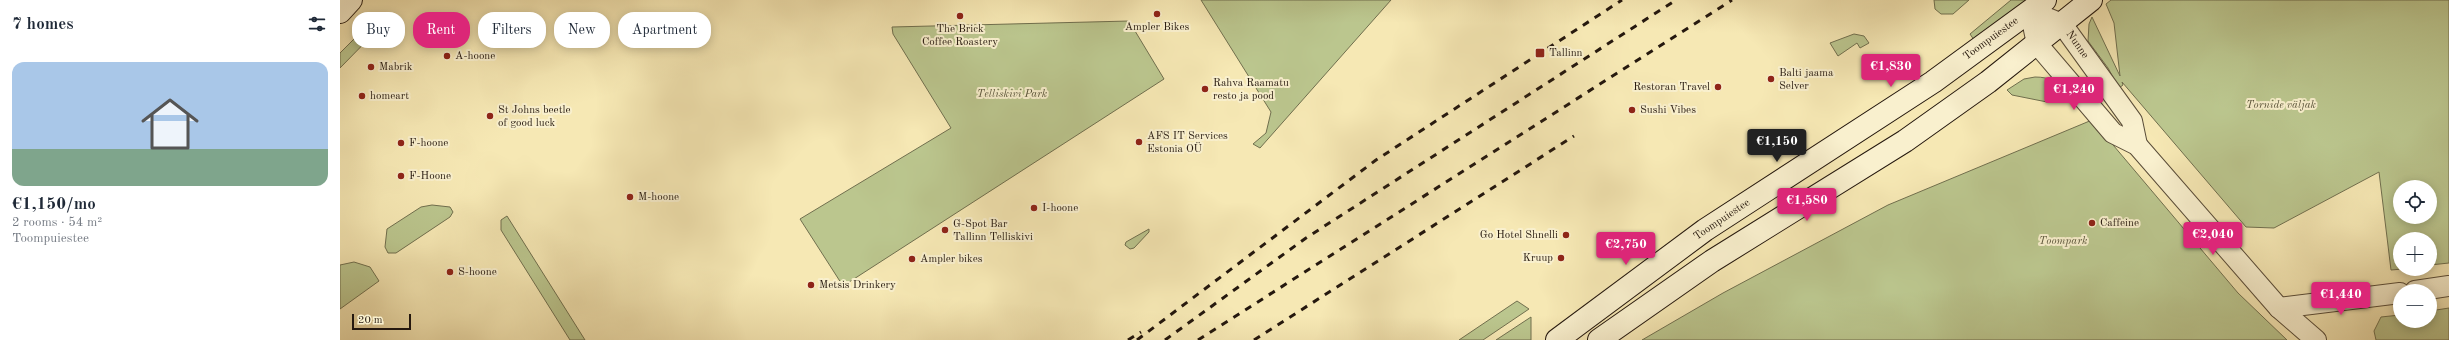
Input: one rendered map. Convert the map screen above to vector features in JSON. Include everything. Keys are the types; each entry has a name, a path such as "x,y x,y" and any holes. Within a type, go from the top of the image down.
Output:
{"main road":[{"path":"340,12 351,0"},
{"path":"1598,340 1712,261 1905,141 2037,44 2091,0"},
{"name":"Toompuiestee","path":"1557,340 1705,230 1933,82 2037,6"}],"street":[{"name":"Nunne","path":"2037,6 2062,24 2132,121 2137,145"},
{"name":"Nunne","path":"2037,6 2037,44 2114,133 2137,145 2279,308 2316,340"},
{"path":"2437,288 2449,286"},
{"path":"2279,308 2393,294"}],"green space":[{"path":"1201,0 1391,0 1260,148 1253,144 1266,133 1271,112"},
{"path":"1934,0 1969,0 1953,14 1941,14 1935,9"},
{"path":"2011,0 2028,0 1974,40 1970,34"},
{"name":"Tornide väljak","path":"2111,0 2449,0 2449,263 2437,264 2437,232 2393,232 2393,270 2391,270 2379,172 2274,228 2246,227 2122,82 2123,85 2119,88 2108,68 2088,41 2089,24 2092,17 2120,76 2114,23 2106,4"},
{"name":"Telliskivi Park","path":"1129,21 1164,79 843,286 800,219 951,128 893,34 892,27"},
{"path":"1854,34 1864,36 1869,43 1860,48 1857,43 1838,56 1830,43"},
{"path":"352,41 352,48 360,48 340,68 340,53"},
{"path":"2035,77 2054,81 2062,86 2069,94 2047,102 2012,95 2007,90 2024,79"},
{"name":"Toompark","path":"2092,120 2238,293 2287,340 1642,340 1723,293 1888,205"},
{"path":"432,205 450,207 453,212 450,217 396,253 388,253 385,247 387,229 421,207"},
{"path":"507,216 585,340 570,340 501,230 501,220"},
{"path":"1149,229 1149,232 1134,248 1130,249 1125,245 1126,242"},
{"path":"354,262 370,267 379,281 340,309 340,265"},
{"path":"1517,301 1529,309 1483,340 1459,340"},
{"path":"2449,308 2449,340 2376,340 2374,331 2381,317 2393,316 2393,328 2437,328 2437,310"},
{"path":"1531,317 1531,340 1496,340"}],"railway":[{"path":"1137,340 1376,160 1622,0"},
{"path":"1165,340 1306,238 1676,0"},
{"path":"1198,340 1732,0"},
{"path":"1254,340 1574,136"},
{"path":"1128,340 1141,332"}],"place":[{"name":"Ampler Bikes","path":"1157,14"},
{"name":"The Brick Coffee Roastery","path":"960,16"},
{"name":"Tallinn","path":"1540,53"},
{"name":"A-hoone","path":"447,56"},
{"name":"Mabrik","path":"371,67"},
{"name":"Balti jaama Selver","path":"1771,79"},
{"name":"Restoran Travel","path":"1718,87"},
{"name":"Rahva Raamatu resto ja pood","path":"1205,89"},
{"name":"homeart","path":"362,96"},
{"name":"Sushi Vibes","path":"1632,110"},
{"name":"St Johns beetle of good luck","path":"490,116"},
{"name":"AFS IT Services Estonia OÜ","path":"1139,142"},
{"name":"F-hoone","path":"401,143"},
{"name":"F-Hoone","path":"401,176"},
{"name":"M-hoone","path":"630,197"},
{"name":"I-hoone","path":"1034,208"},
{"name":"Caffeine","path":"2092,223"},
{"name":"G-Spot Bar Tallinn Telliskivi","path":"945,230"},
{"name":"Go Hotel Shnelli","path":"1566,235"},
{"name":"Kruup","path":"1561,258"},
{"name":"Ampler bikes","path":"912,259"},
{"name":"S-hoone","path":"450,272"},
{"name":"Metsis Drinkery","path":"811,285"}]}
